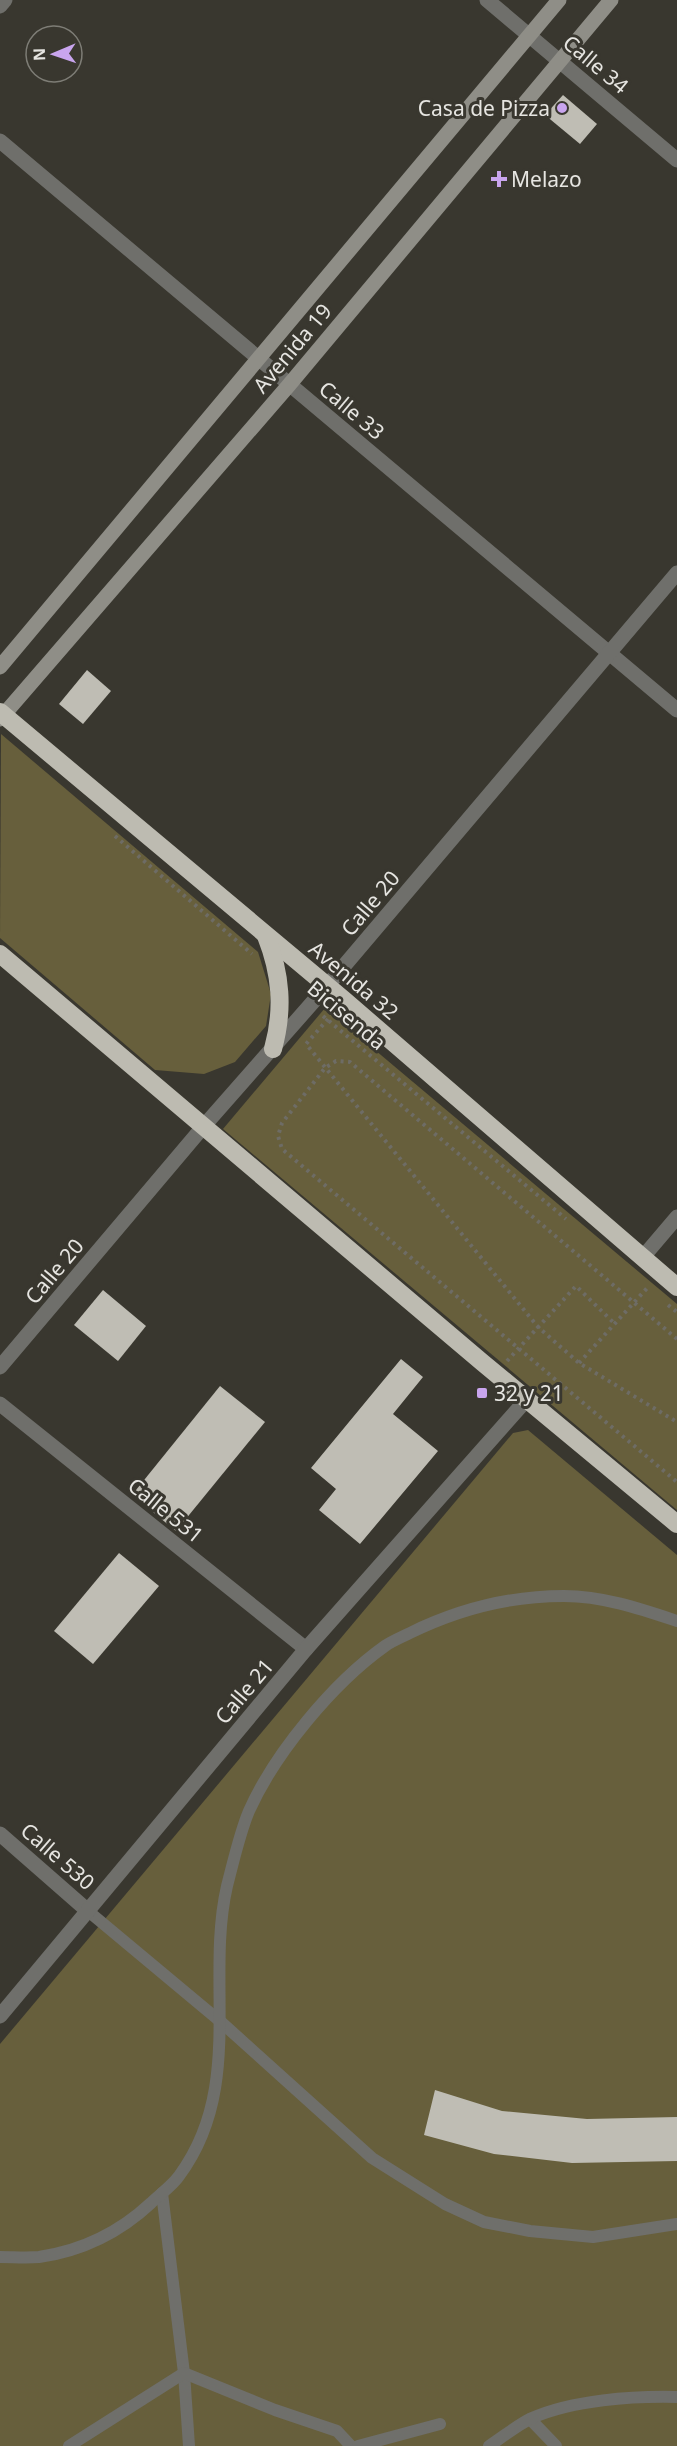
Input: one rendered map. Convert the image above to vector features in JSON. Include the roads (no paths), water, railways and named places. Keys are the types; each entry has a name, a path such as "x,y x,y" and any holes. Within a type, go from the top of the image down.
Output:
{"highway":[{"name":"Avenida 32","path":"1,715 344,1000 677,1287"},
{"path":"266,936 279,977 281,1013 273,1049"},
{"path":"0,954 677,1524"}],"main road":[{"name":"Avenida 19","path":"0,667 559,0"},
{"name":"Avenida 19","path":"1,715 289,385 611,0"}],"street":[{"path":"0,6 5,0"},
{"name":"Calle 34","path":"487,0 677,160"},
{"name":"Calle 33","path":"0,141 677,710"},
{"name":"Calle 20","path":"0,1367 677,573"},
{"path":"643,1257 677,1217"},
{"name":"Calle 21","path":"0,2016 306,1649 527,1400"},
{"name":"Calle 531","path":"0,1404 306,1649"},
{"name":"Calle 530","path":"0,1834 88,1911"}],"lane":[{"path":"0,2257 38,2257 87,2246 135,2218 178,2177 203,2136 217,2081 221,2022 221,1947 227,1888 249,1812 289,1743 338,1687 386,1645 443,1617 502,1601 566,1596 627,1604 677,1621"},
{"path":"88,1911 221,2022 372,2158 445,2204 484,2222 530,2231 593,2237 677,2224"},
{"path":"162,2193 184,2373 189,2446"},
{"path":"69,2446 184,2373"},
{"path":"184,2373 275,2410 337,2431 351,2446"},
{"path":"489,2446 530,2419 569,2405 656,2396 677,2397"},
{"path":"530,2419 556,2446"},
{"path":"358,2446 440,2424"}],"place":[{"name":"Casa de Pizza","path":"562,108"},
{"name":"Melazo","path":"499,179"},
{"name":"32 y 21","path":"482,1393"}]}
